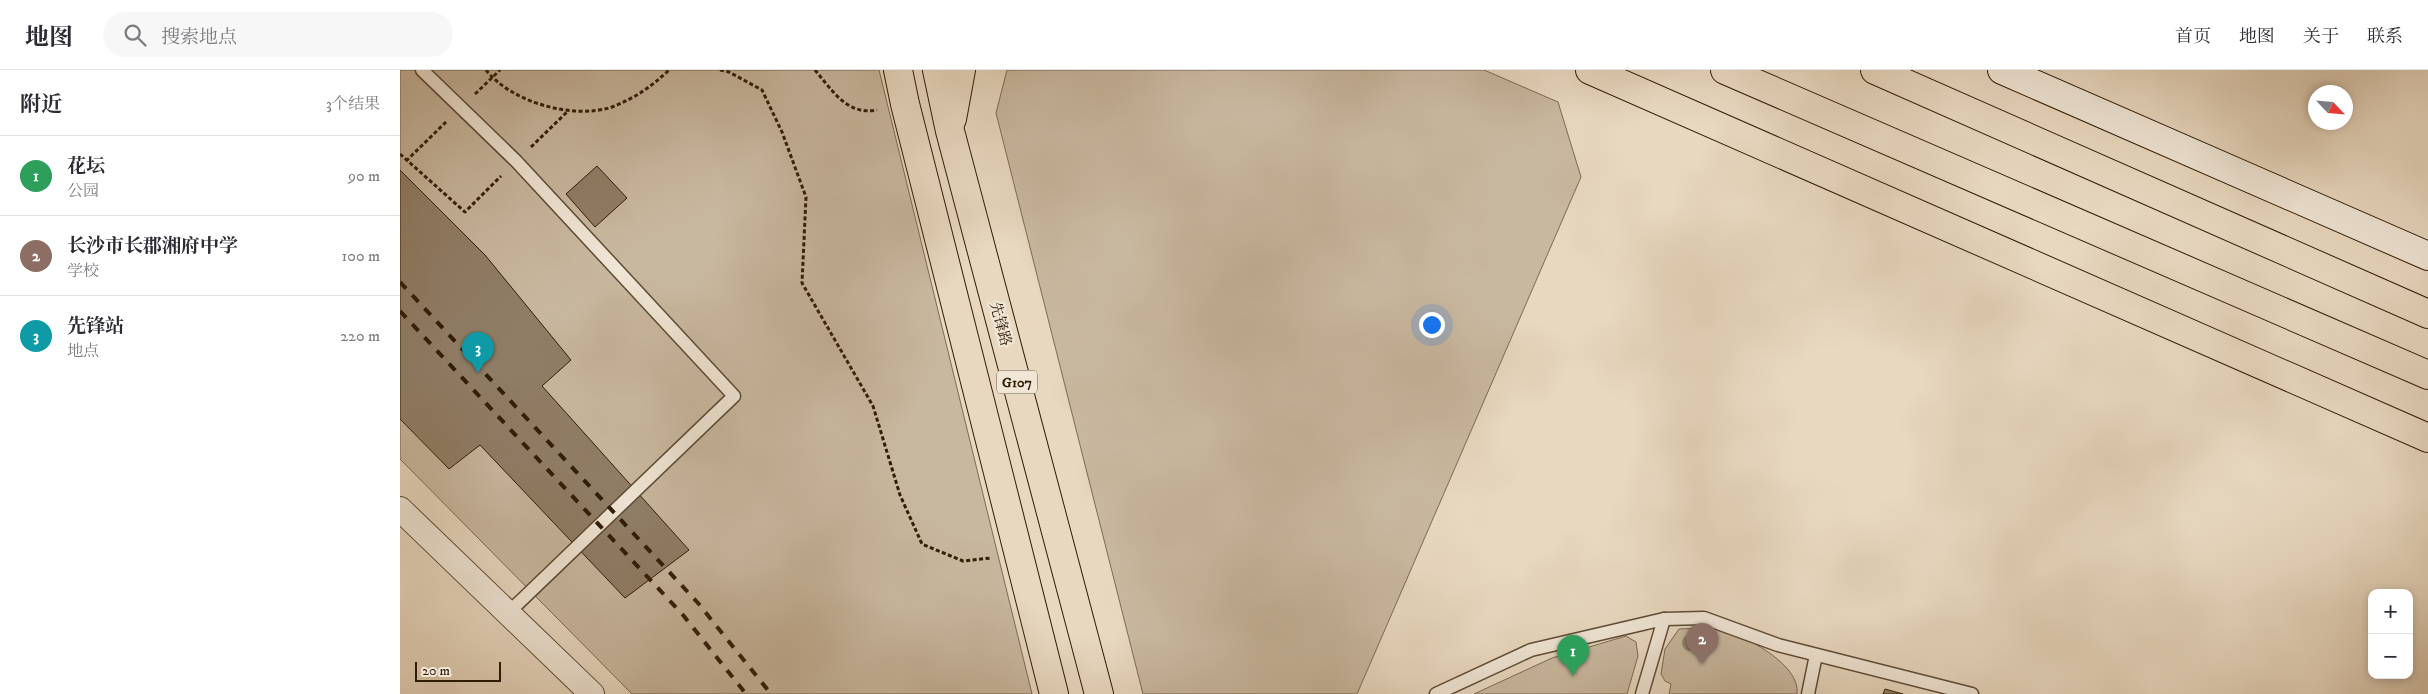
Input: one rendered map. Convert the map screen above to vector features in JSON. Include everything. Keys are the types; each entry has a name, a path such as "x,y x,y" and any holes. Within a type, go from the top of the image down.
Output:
{"main road":[{"name":"G107","path":"898,70 1054,694"},
{"name":"先锋路","path":"937,70 950,130 1099,694"},
{"path":"950,130 961,70"},
{"path":"1590,70 2428,438"},
{"path":"1725,70 2428,375"},
{"path":"1875,70 2428,314"}],"street":[{"path":"2002,70 2428,256"},
{"path":"400,509 592,694"}],"lane":[{"path":"422,70 516,162 734,396 507,614"},
{"path":"1436,694 1531,650 1664,619 1704,618 1778,645 1972,694"},
{"path":"1642,694 1664,619"},
{"path":"1808,694 1816,655"}],"path":[{"path":"486,70 492,78 527,101 568,111 610,107 649,90 669,70"},
{"path":"720,70 729,72 762,90 782,132 806,197 802,283 873,406 900,496 922,544 963,561 1019,555"},
{"path":"815,70 841,102 864,113 905,104"},
{"path":"400,154 465,212 568,111"}],"shaded area":[{"path":"400,70 879,70 1032,694 632,694 400,459"},
{"path":"1007,70 1484,70 1558,102 1581,177 1357,694 1143,694 996,113"},
{"path":"1704,628 1728,631 1761,647 1783,664 1791,673 1796,684 1797,694 1669,694 1671,684 1665,681 1661,674 1665,649 1679,629"},
{"path":"1626,636 1636,642 1638,656 1627,694 1474,694 1552,658"}],"building":[{"path":"597,166 627,198 595,227 566,194"},
{"path":"400,170 485,255 571,360 542,386 689,550 625,598 480,445 449,469 400,419"},
{"path":"1885,689 1903,694 1883,694"}],"railway":[{"path":"400,282 698,603 771,694"},
{"path":"400,311 683,615 746,694"}],"place":[{"name":"先锋站","path":"478,373"},
{"name":"长沙市长郡湘府中学","path":"1702,664"},
{"name":"花坛","path":"1573,676"}]}
